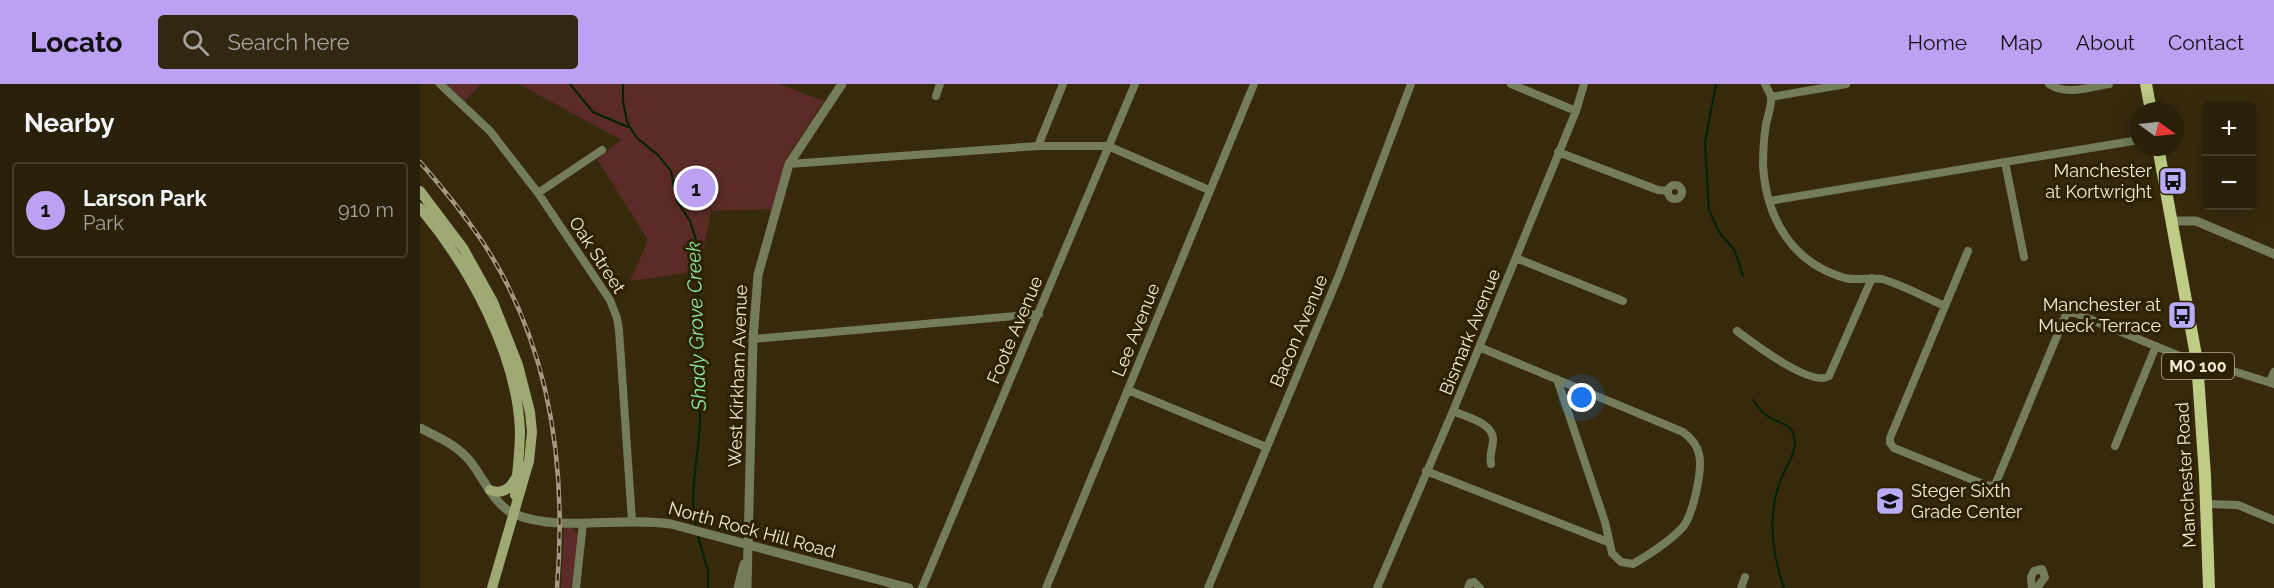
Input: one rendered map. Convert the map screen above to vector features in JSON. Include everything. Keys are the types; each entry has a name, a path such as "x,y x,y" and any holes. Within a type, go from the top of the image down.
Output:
{"main road":[{"path":"2146,84 2149,102"},
{"name":"Manchester Road","path":"2160,156 2197,361 2207,504 2209,588"},
{"path":"420,191 454,234 478,272 502,320 521,374 530,412 532,446 524,482 492,588"},
{"path":"420,208 452,250 498,338 516,398 520,433 513,513"},
{"path":"490,490 505,491 516,476"}],"street":[{"name":"Oak Street","path":"440,84 490,131 538,193 610,300 617,318 632,521"},
{"name":"West Kirkham Avenue","path":"747,588 753,339 758,275 789,164 842,84"},
{"path":"936,96 940,84"},
{"path":"1038,146 1063,84"},
{"name":"Foote Avenue","path":"922,588 1135,84"},
{"name":"Lee Avenue","path":"1046,588 1254,84"},
{"name":"Bacon Avenue","path":"1208,588 1339,275 1411,84"},
{"path":"1511,84 1576,111"},
{"name":"Bismark Avenue","path":"1377,588 1516,258 1576,111 1584,84"},
{"path":"1765,84 1771,97 1764,137 1763,165 1768,201 1776,224 1787,240 1814,266 1848,279 1872,278 1893,284 1945,306"},
{"path":"1771,97 1846,84"},
{"path":"2049,84 2060,90 2069,91 2109,84"},
{"path":"1768,201 2130,141"},
{"path":"789,164 1038,146 1108,146 1209,190"},
{"path":"538,193 602,150"},
{"path":"1558,152 1658,190 1668,191"},
{"path":"2005,162 2024,257"},
{"path":"2171,220 2196,221 2274,254"},
{"path":"1968,251 1890,443 1894,448 1991,486 1998,482 2067,312 2075,313 2197,361 2272,383 2274,372"},
{"path":"1516,258 1623,301"},
{"path":"1737,331 1779,361 1819,379 1829,376 1872,278"},
{"path":"753,339 1039,314"},
{"path":"2115,446 2156,346"},
{"path":"1479,347 1557,379 1683,432 1697,446 1700,468 1690,514 1683,526 1633,564 1621,562 1612,553 1605,522 1557,379"},
{"path":"1128,390 1266,447"},
{"path":"1453,411 1487,426 1493,433 1494,441 1489,455 1491,464"},
{"path":"420,428 459,449 470,460 490,490 513,513"},
{"path":"1426,471 1608,542"},
{"path":"2207,504 2238,505 2274,520"},
{"name":"North Rock Hill Road","path":"513,513 549,521 660,522 688,527 909,588"},
{"path":"576,588 583,523"},
{"name":"West Kirkham Avenue","path":"738,588 749,544"},
{"path":"2032,588 2031,577 2034,571 2042,569 2045,577 2037,588"},
{"path":"1741,588 1745,577"},
{"path":"1468,588 1470,583 1474,582 1480,588"}],"shaded area":[{"path":"446,84 481,84 465,101"},
{"path":"519,84 779,84 824,101 787,157 772,209 711,211 699,271 630,281 648,240 597,159 621,140"},
{"path":"564,527 572,528 578,535 572,588 561,588"}],"waterway":[{"path":"570,84 593,112 628,127"},
{"name":"Shady Grove Creek","path":"623,84 627,122 636,137 659,156 671,171 677,201 690,221 696,240 700,416 693,500 696,528"},
{"path":"1716,84 1705,143 1709,210 1719,232 1735,251 1743,276"},
{"path":"1753,400 1766,415 1790,428 1794,437 1794,450 1777,492 1773,520 1776,561 1784,588"},
{"name":"Shady Grove Creek","path":"697,533 708,571 708,588"}],"railway":[{"path":"420,162 482,241 505,281 524,322 539,364 556,452 559,497 557,588"}],"place":[{"name":"Manchester at Kortwright","path":"2173,181"},
{"name":"Larson Park","path":"696,188"},
{"name":"Manchester at Mueck Terrace","path":"2182,315"},
{"name":"Steger Sixth Grade Center","path":"1890,501"}]}
